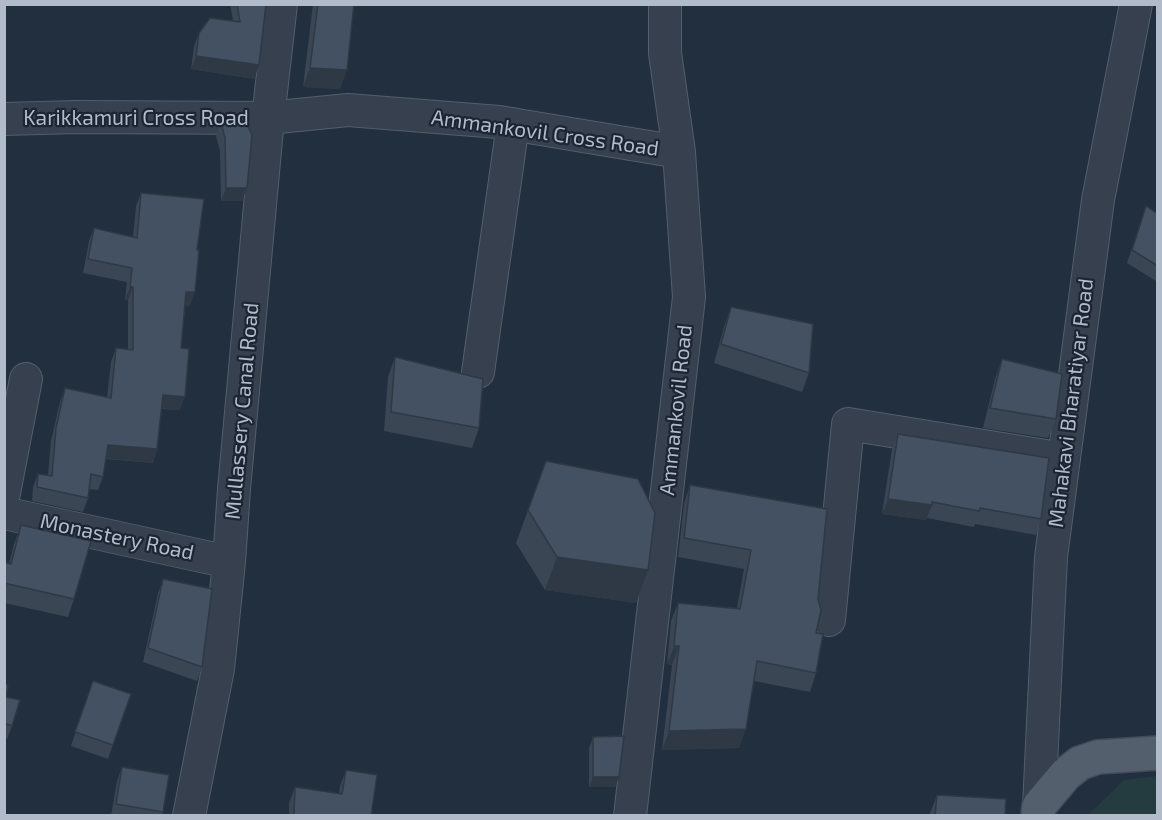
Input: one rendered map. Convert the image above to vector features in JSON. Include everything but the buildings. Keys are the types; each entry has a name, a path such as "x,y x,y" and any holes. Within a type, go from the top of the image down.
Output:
{"main road":[{"path":"1039,811 1066,774 1080,764 1098,757 1158,753"}],"street":[{"name":"Mullassery Canal Road","path":"189,816 218,669 268,118 281,4"},
{"name":"Ammankovil Road","path":"630,816 689,297 679,152 665,53 665,4"},
{"name":"Mahakavi Bharatiyar Road","path":"1039,811 1051,557 1098,200 1136,4"},
{"name":"Ammankovil Cross Road","path":"268,118 348,110 513,124 679,152"},
{"name":"Karikkamuri Cross Road","path":"4,119 268,118"},
{"path":"478,372 513,124"},
{"path":"4,493 26,380"},
{"path":"829,620 848,424 1064,459"},
{"name":"Monastery Road","path":"4,513 229,562"}],"green space":[{"path":"1157,776 1157,815 1090,815 1124,780"}]}
